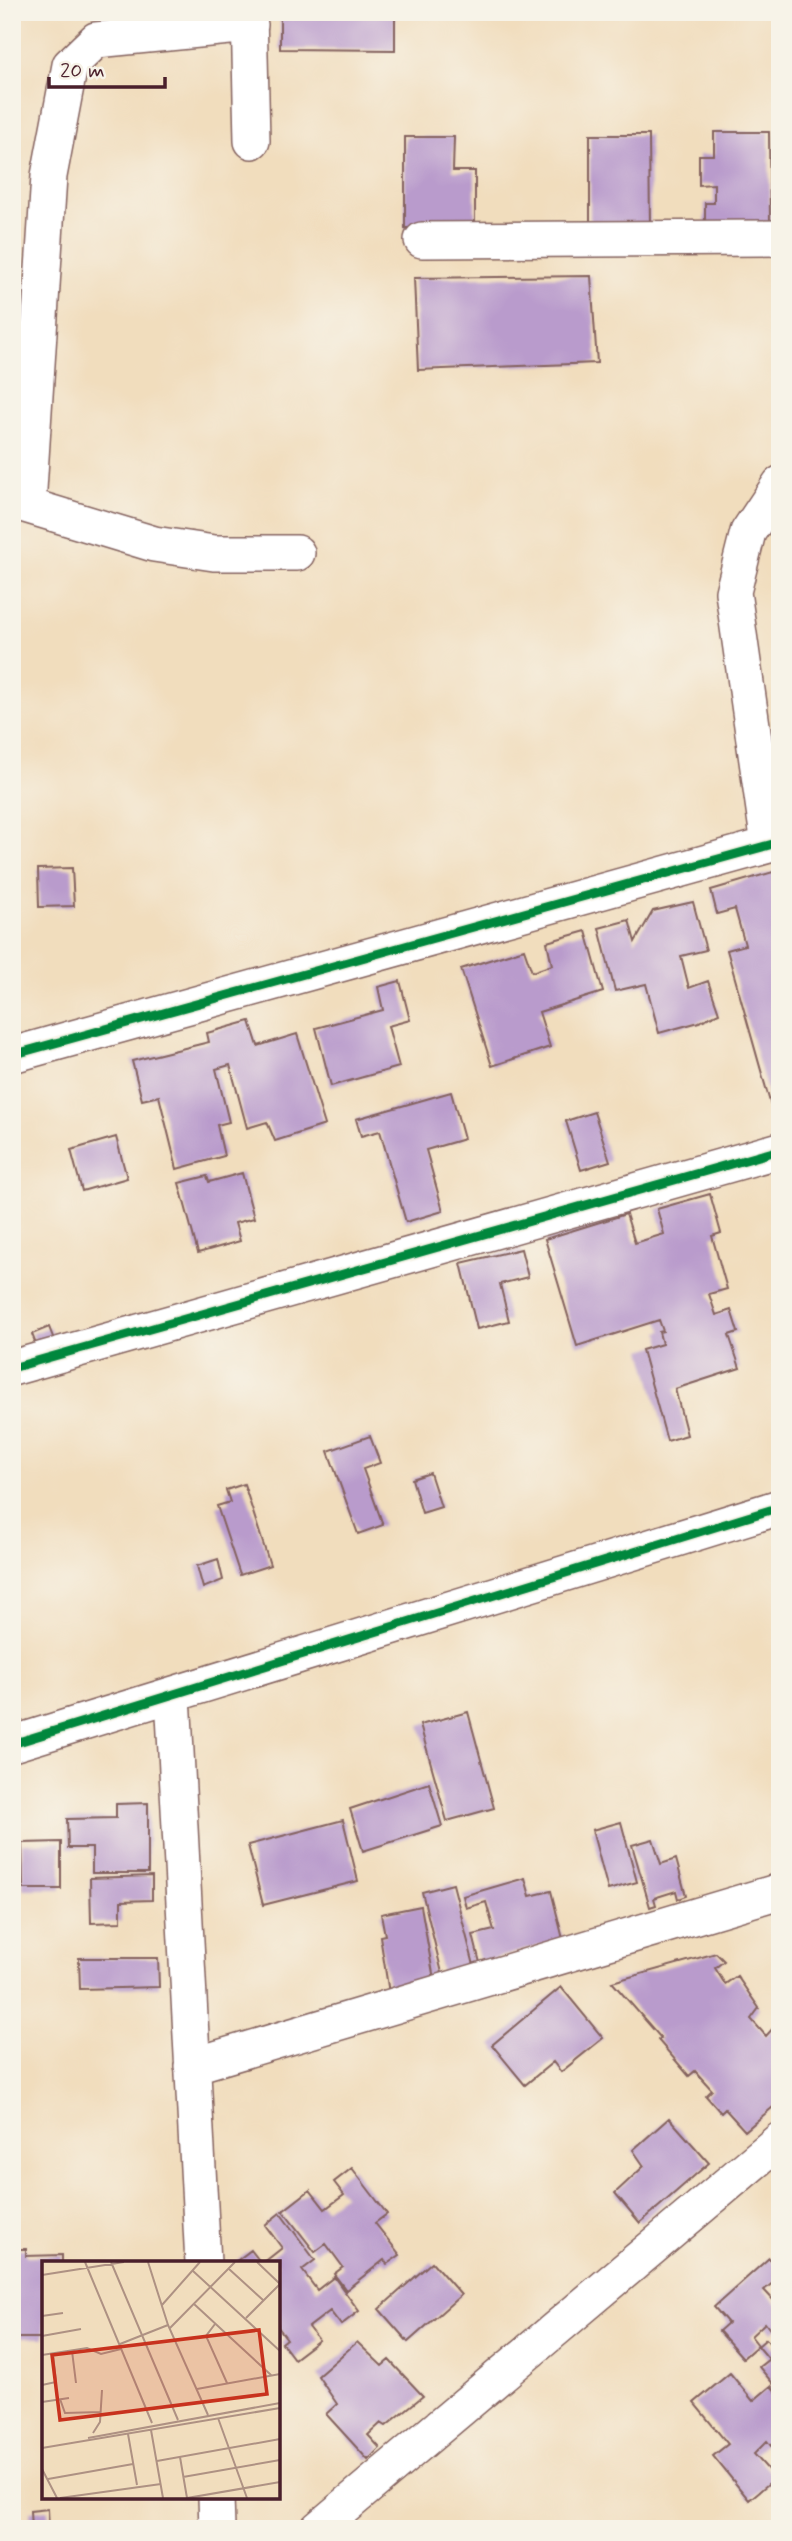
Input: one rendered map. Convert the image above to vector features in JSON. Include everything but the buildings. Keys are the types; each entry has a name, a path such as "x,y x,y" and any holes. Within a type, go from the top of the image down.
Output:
{"street":[{"path":"252,141 249,18 96,40 70,65 49,176 20,503 153,544 215,553 297,553"},
{"path":"422,240 780,238"},
{"path":"12,1055 774,844 733,592 748,532 780,484"},
{"path":"12,1368 780,1150"},
{"path":"12,1744 780,1507"},
{"path":"173,1695 203,2261"},
{"path":"192,2066 780,1891"},
{"path":"318,2529 780,2140"},
{"path":"216,2499 218,2529"}],"cycle path":[{"path":"12,1055 780,842"},
{"path":"12,1368 780,1150"},
{"path":"12,1744 780,1507"}]}
